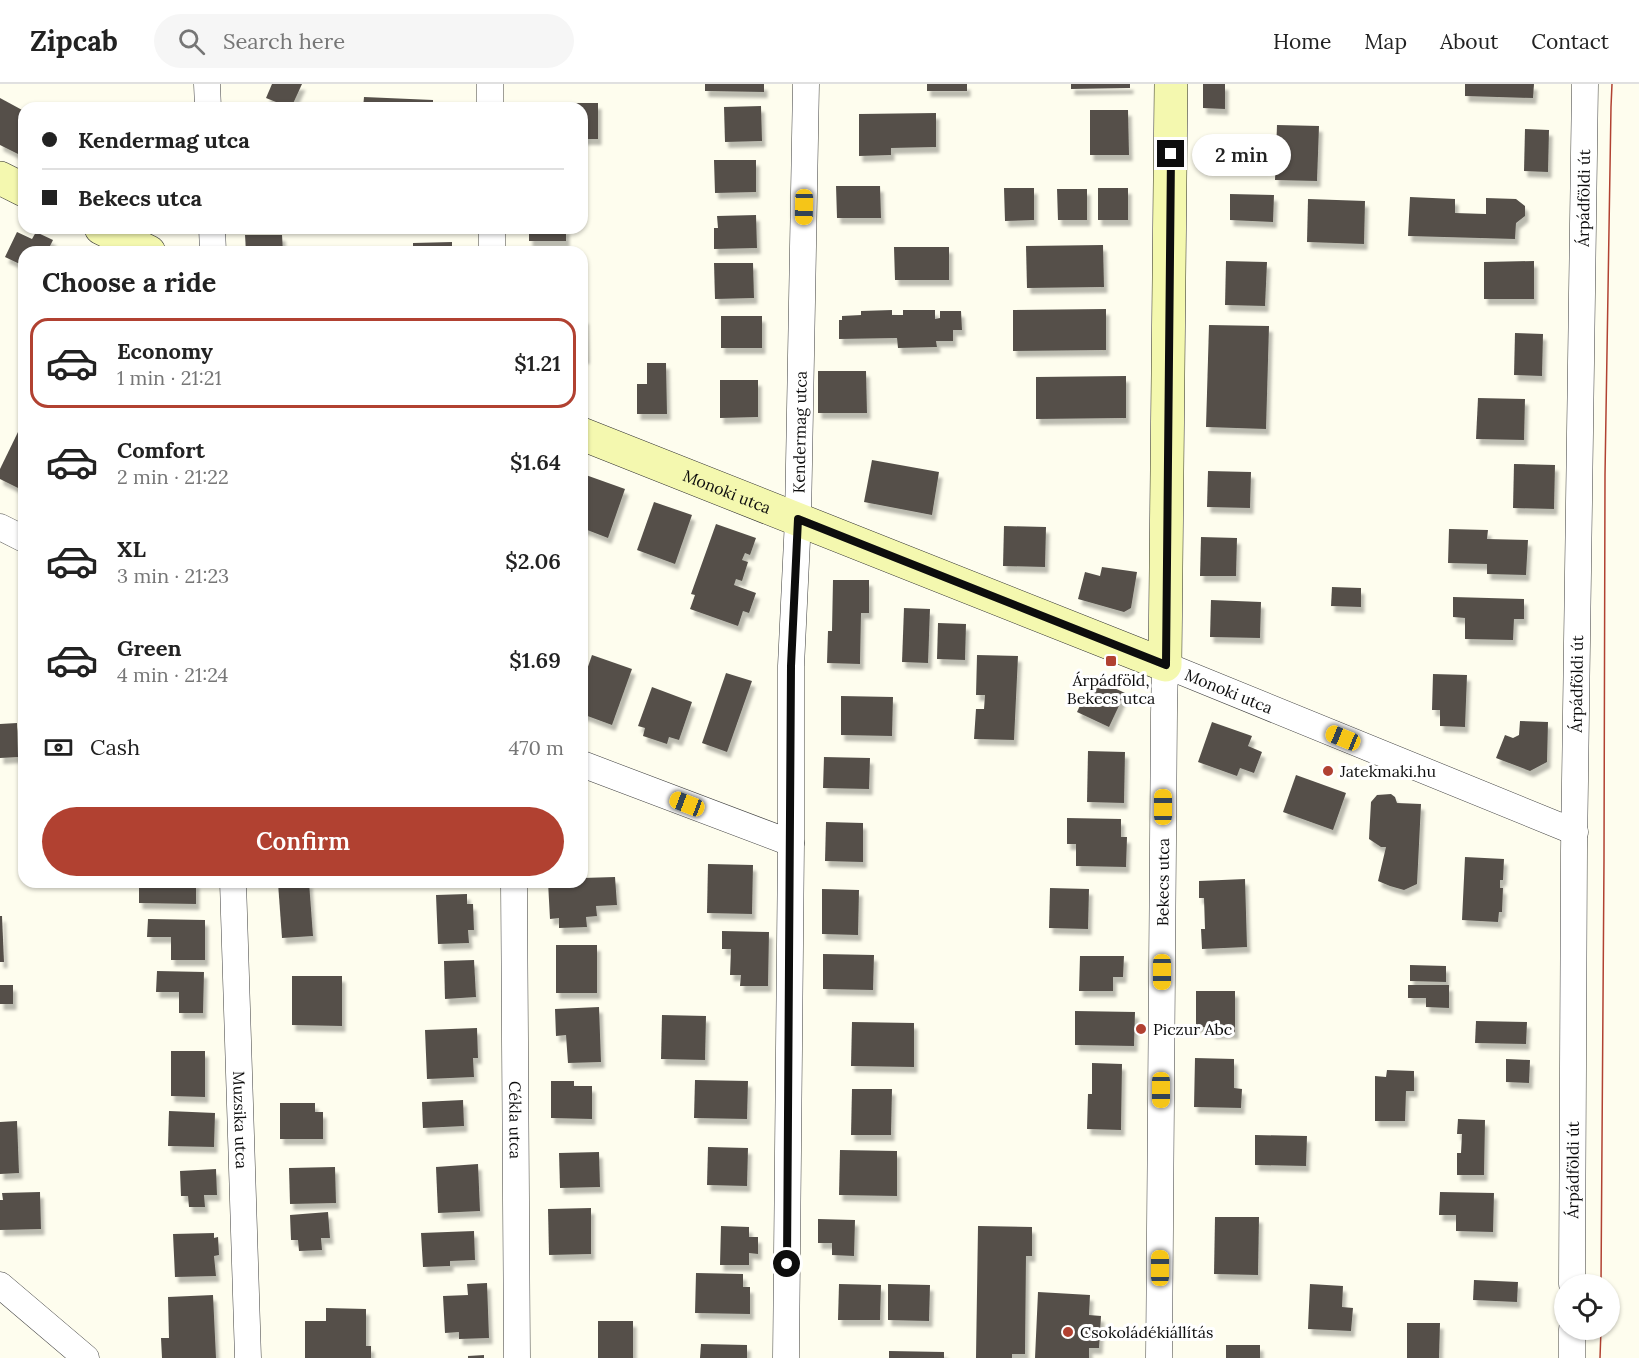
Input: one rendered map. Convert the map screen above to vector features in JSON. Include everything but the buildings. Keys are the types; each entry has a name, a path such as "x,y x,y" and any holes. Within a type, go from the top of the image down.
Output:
{"street":[{"path":"207,84 208,102"},
{"path":"490,84 490,102"},
{"name":"Kendermag utca","path":"786,1358 791,666 798,519 806,84"},
{"name":"Bekecs utca","path":"1159,1358 1171,84"},
{"name":"Árpádföldi út","path":"1572,1274 1575,832 1585,84"},
{"path":"0,178 18,187"},
{"path":"113,234 137,246"},
{"name":"Monoki utca","path":"588,436 1166,665 1575,832"},
{"path":"0,527 18,536"},
{"path":"588,766 791,843"},
{"name":"Muzsika utca","path":"233,888 248,1358"},
{"name":"Cékla utca","path":"514,888 517,1358"},
{"path":"0,1285 86,1358"},
{"path":"1572,1340 1572,1358"}],"tram line":[{"path":"1601,1274 1605,475 1612,84"},
{"path":"1600,1358 1601,1340"}],"place":[{"name":"Árpádföld, Bekecs utca","path":"1111,661"},
{"name":"Jatekmaki.hu","path":"1328,771"},
{"name":"Piczur Abc","path":"1141,1029"},
{"name":"Csokoládékiállítás","path":"1068,1332"}],"route":[{"path":"787,1264 791,666 798,519 1166,665 1171,154"}]}
